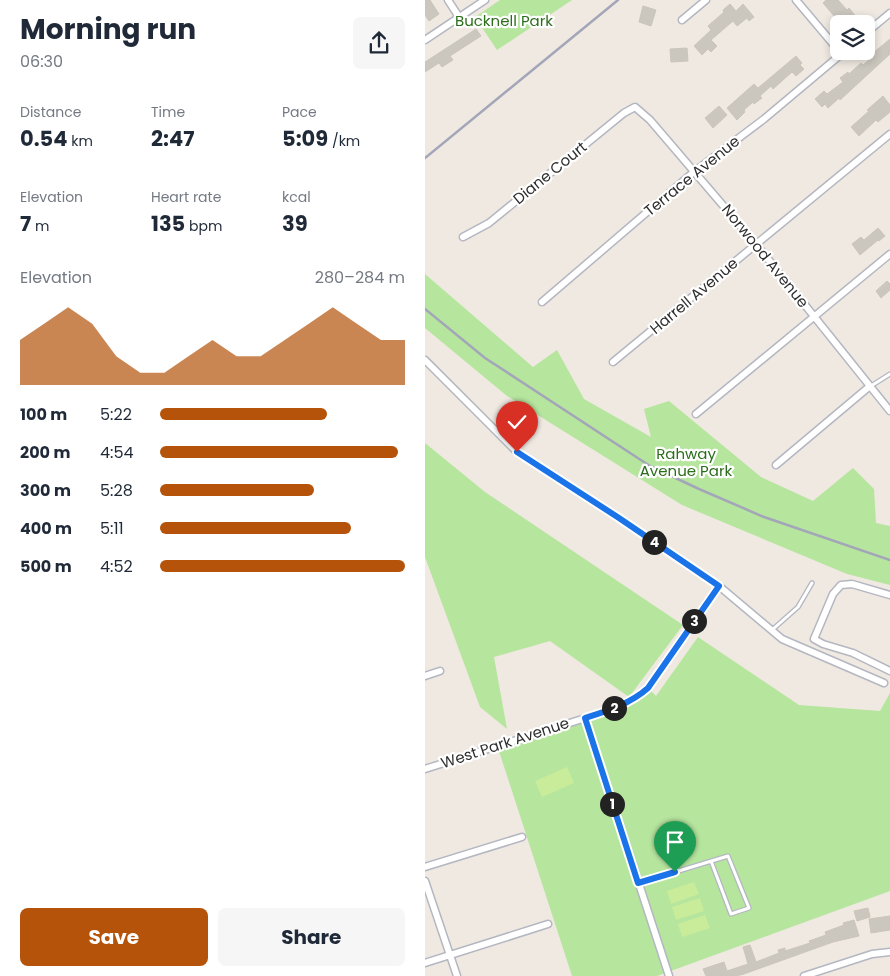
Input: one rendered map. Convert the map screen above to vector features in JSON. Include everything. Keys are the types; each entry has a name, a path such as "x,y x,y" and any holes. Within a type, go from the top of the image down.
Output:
{"street":[{"path":"448,0 459,18"},
{"path":"425,40 485,0"},
{"path":"682,20 706,0"},
{"path":"796,0 830,39"},
{"path":"875,26 890,13"},
{"name":"Terrace Avenue","path":"541,302 695,171 764,119 832,60"},
{"name":"Norwood Avenue","path":"635,107 650,120 695,171 815,316 890,411"},
{"name":"Diane Court","path":"463,237 489,223 624,113 635,107"},
{"name":"Harrell Avenue","path":"613,362 890,134"},
{"path":"696,414 890,254"},
{"path":"425,360 517,452 719,586 781,638 884,682"},
{"path":"776,465 870,386"},
{"path":"890,595 852,584 841,585 833,594 813,638 823,644 853,653 890,671"},
{"name":"West Park Avenue","path":"425,769 585,718 626,704 639,696 648,688 719,586"},
{"path":"425,676 440,671"},
{"path":"585,718 669,976"},
{"path":"425,867 522,837"},
{"path":"425,881 457,976"},
{"path":"425,962 548,924"},
{"path":"804,976 872,954 890,952"}],"lane":[{"path":"870,386 890,374"},
{"path":"771,630 797,607 811,583"},
{"path":"638,883 711,861 728,856 749,908 731,914 711,861"}],"green space":[{"name":"Bucknell Park","path":"500,0 572,0 497,50 475,17"},
{"name":"Rahway Avenue Park","path":"425,274 533,367 557,350 584,399 651,437 644,409 669,401 761,477 813,501 853,468 874,489 876,523 890,526 890,585 847,574 682,505 507,396 425,328"},
{"path":"425,443 485,492 683,625 629,697 550,641 494,657 507,729 480,707 425,557"},
{"path":"698,637 799,705 880,711 890,693 890,891 657,976 572,976 498,748 598,714 648,688 656,696"},
{"path":"567,767 574,783 542,797 535,781"},
{"path":"694,882 699,894 671,904 667,891"},
{"path":"700,898 704,911 676,920 672,907"},
{"path":"705,915 710,928 682,937 678,924"}],"building":[{"path":"425,0 430,0 439,14 429,21 425,15"},
{"path":"826,0 838,0 855,15 833,15 823,3"},
{"path":"730,4 736,11 743,4 754,17 749,21 747,18 737,26 733,21 711,40 717,46 711,52 708,49 702,55 694,46 711,30 708,26"},
{"path":"643,6 656,10 651,26 639,22"},
{"path":"476,29 481,36 450,56 453,60 442,67 439,63 425,72 425,62"},
{"path":"890,39 890,54 840,100 839,98 828,108 825,104 822,107 815,99 824,91 827,94 843,82 840,78 848,72 849,74 861,63 863,65 869,60 875,60 875,52"},
{"path":"687,48 688,61 671,62 670,49"},
{"path":"796,56 804,69 796,76 792,72 773,89 771,86 760,96 762,98 754,104 753,102 744,110 745,112 737,120 727,108 754,84 758,88"},
{"path":"883,96 890,105 890,112 878,122 876,120 859,136 851,127"},
{"path":"719,106 727,115 713,128 705,118"},
{"path":"878,228 885,236 860,255 852,244 861,237 864,240"},
{"path":"887,281 890,284 890,290 881,298 876,291"},
{"path":"868,908 870,917 857,921 854,911"},
{"path":"890,916 890,930 871,933 869,919"},
{"path":"854,920 859,936 833,942 744,974 736,976 706,976 703,969 724,962 727,971 748,964 743,947 750,945 756,962 779,953 778,950 785,948 785,951 810,943 809,941 826,935 825,932"}],"railway":[{"path":"425,158 618,0"},
{"path":"425,309 485,358 650,466 764,517 890,560"}],"route":[{"path":"517,452 719,586 648,688 626,704 585,718 638,883 675,872"}]}
